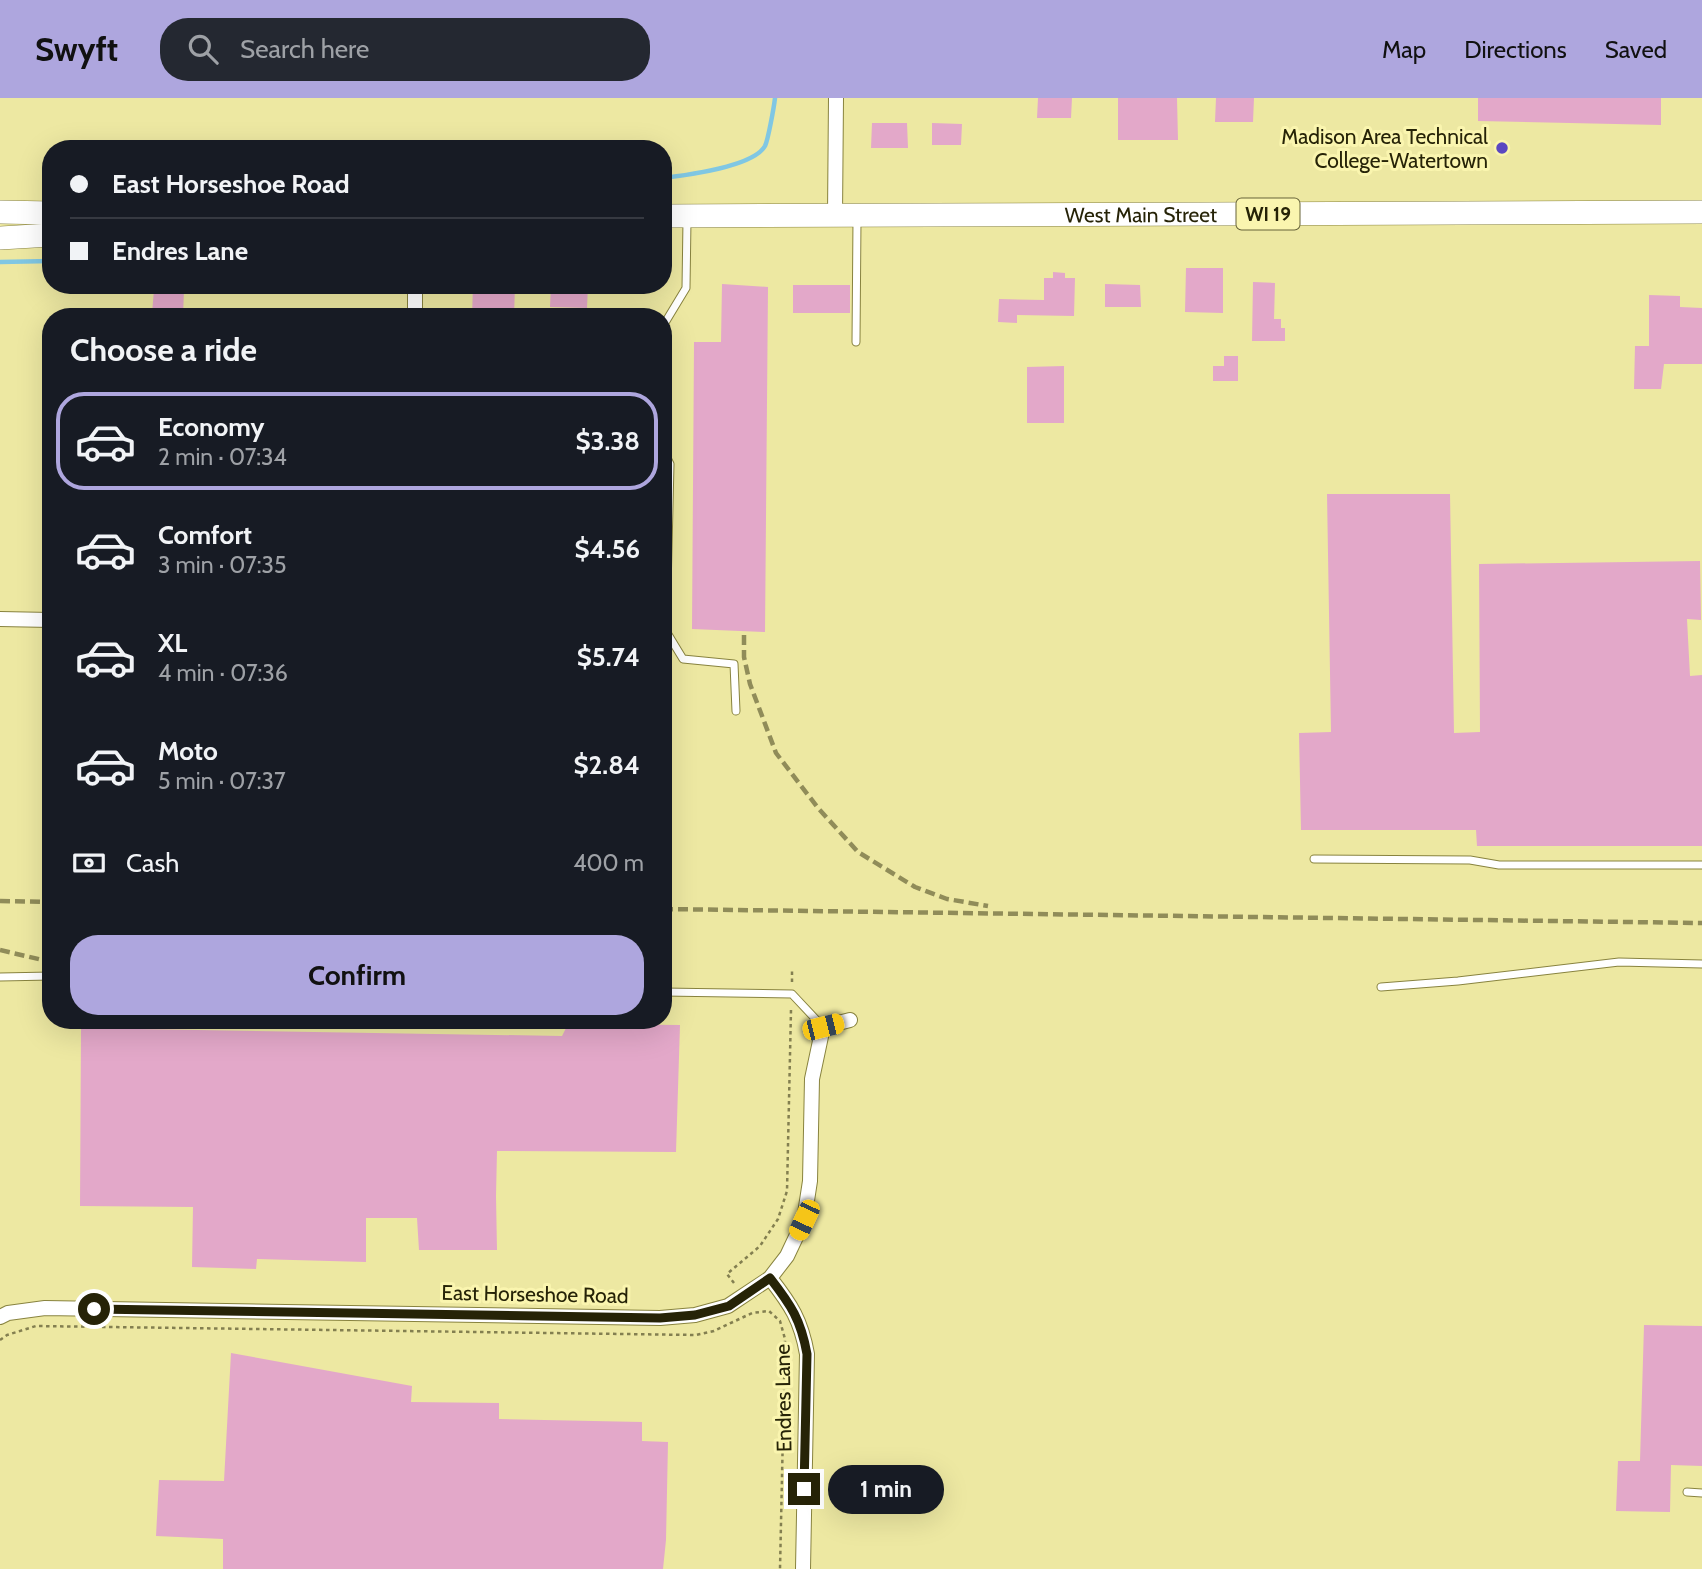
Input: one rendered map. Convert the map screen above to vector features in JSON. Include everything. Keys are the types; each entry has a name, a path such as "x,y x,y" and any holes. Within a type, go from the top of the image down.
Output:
{"main road":[{"path":"0,212 42,213"},
{"name":"West Main Street","path":"672,216 1702,212"},
{"path":"0,238 42,236"}],"street":[{"path":"836,98 846,215"},
{"path":"0,620 42,620"},
{"path":"823,1027 850,1020"},
{"name":"East Horseshoe Road","path":"0,1317 8,1313 45,1308 660,1318 695,1315 729,1306 770,1278 788,1255 804,1220 810,1181 812,1079 823,1027"},
{"name":"Endres Lane","path":"770,1278 798,1318 807,1354 803,1569"}],"lane":[{"path":"846,215 856,342"},
{"path":"672,311 686,288 687,216"},
{"path":"672,641 683,659 734,664 736,710"},
{"path":"1314,859 1471,860 1499,865 1702,865"},
{"path":"1381,987 1619,962 1702,964"},
{"path":"0,977 42,976"},
{"path":"672,992 792,994 823,1027"},
{"path":"1687,1492 1702,1493"}],"path":[{"path":"752,1313 727,1274 760,1246 778,1219 787,1191 792,969"},
{"path":"0,1340 7,1335 36,1326 696,1335 714,1331 752,1313 769,1311 780,1321 785,1339 780,1569"}],"building":[{"path":"1038,98 1072,98 1071,118 1037,118"},
{"path":"1118,98 1177,98 1178,140 1118,140"},
{"path":"1216,98 1254,98 1253,122 1215,122"},
{"path":"1478,98 1661,98 1661,125 1478,121"},
{"path":"872,123 907,123 908,148 871,148"},
{"path":"932,123 962,124 961,145 932,145"},
{"path":"1186,268 1223,268 1223,313 1185,312"},
{"path":"1053,272 1065,273 1065,278 1075,278 1074,316 1017,315 1017,323 998,322 999,299 1044,300 1044,278 1053,278"},
{"path":"1253,282 1275,283 1274,319 1281,319 1281,328 1285,328 1285,341 1252,341"},
{"path":"722,284 768,287 765,632 692,629 694,342 721,342"},
{"path":"1105,284 1140,285 1141,307 1105,307"},
{"path":"793,285 850,285 850,313 793,313"},
{"path":"154,294 184,294 183,308 152,308"},
{"path":"473,294 515,294 514,308 472,308"},
{"path":"551,294 588,294 587,308 550,307"},
{"path":"1649,295 1680,296 1680,307 1702,308 1702,364 1664,364 1661,389 1634,389 1635,346 1649,346"},
{"path":"1224,356 1238,356 1238,381 1213,381 1213,366 1224,366"},
{"path":"1064,366 1064,423 1027,423 1027,367"},
{"path":"1327,494 1450,494 1454,733 1480,732 1479,564 1700,561 1701,620 1687,619 1690,676 1702,675 1702,846 1477,846 1476,830 1301,830 1299,733 1331,732"},
{"path":"672,1025 680,1025 676,1152 497,1151 497,1250 419,1250 417,1218 366,1218 366,1262 257,1259 256,1269 192,1267 193,1207 80,1206 81,1029 562,1036 566,1029 672,1029"},
{"path":"1644,1325 1702,1326 1702,1466 1671,1465 1670,1512 1616,1511 1618,1461 1640,1461"},
{"path":"231,1353 412,1386 411,1402 499,1403 499,1419 642,1422 642,1441 668,1442 663,1569 223,1569 223,1539 156,1536 159,1480 224,1481"}],"waterway":[{"path":"672,177 734,165 758,153 766,143 775,98"},
{"path":"0,262 42,261"}],"railway":[{"path":"744,635 744,657 750,684 776,753 818,808 858,852 915,887 947,899 988,906"},
{"path":"0,901 42,902"},
{"path":"672,909 1702,923"},
{"path":"0,950 42,960"}],"place":[{"name":"Madison Area Technical College-Watertown","path":"1502,148"}],"route":[{"path":"94,1309 660,1318 695,1315 729,1306 770,1278 788,1301 804,1335 807,1354 804,1489"}]}
